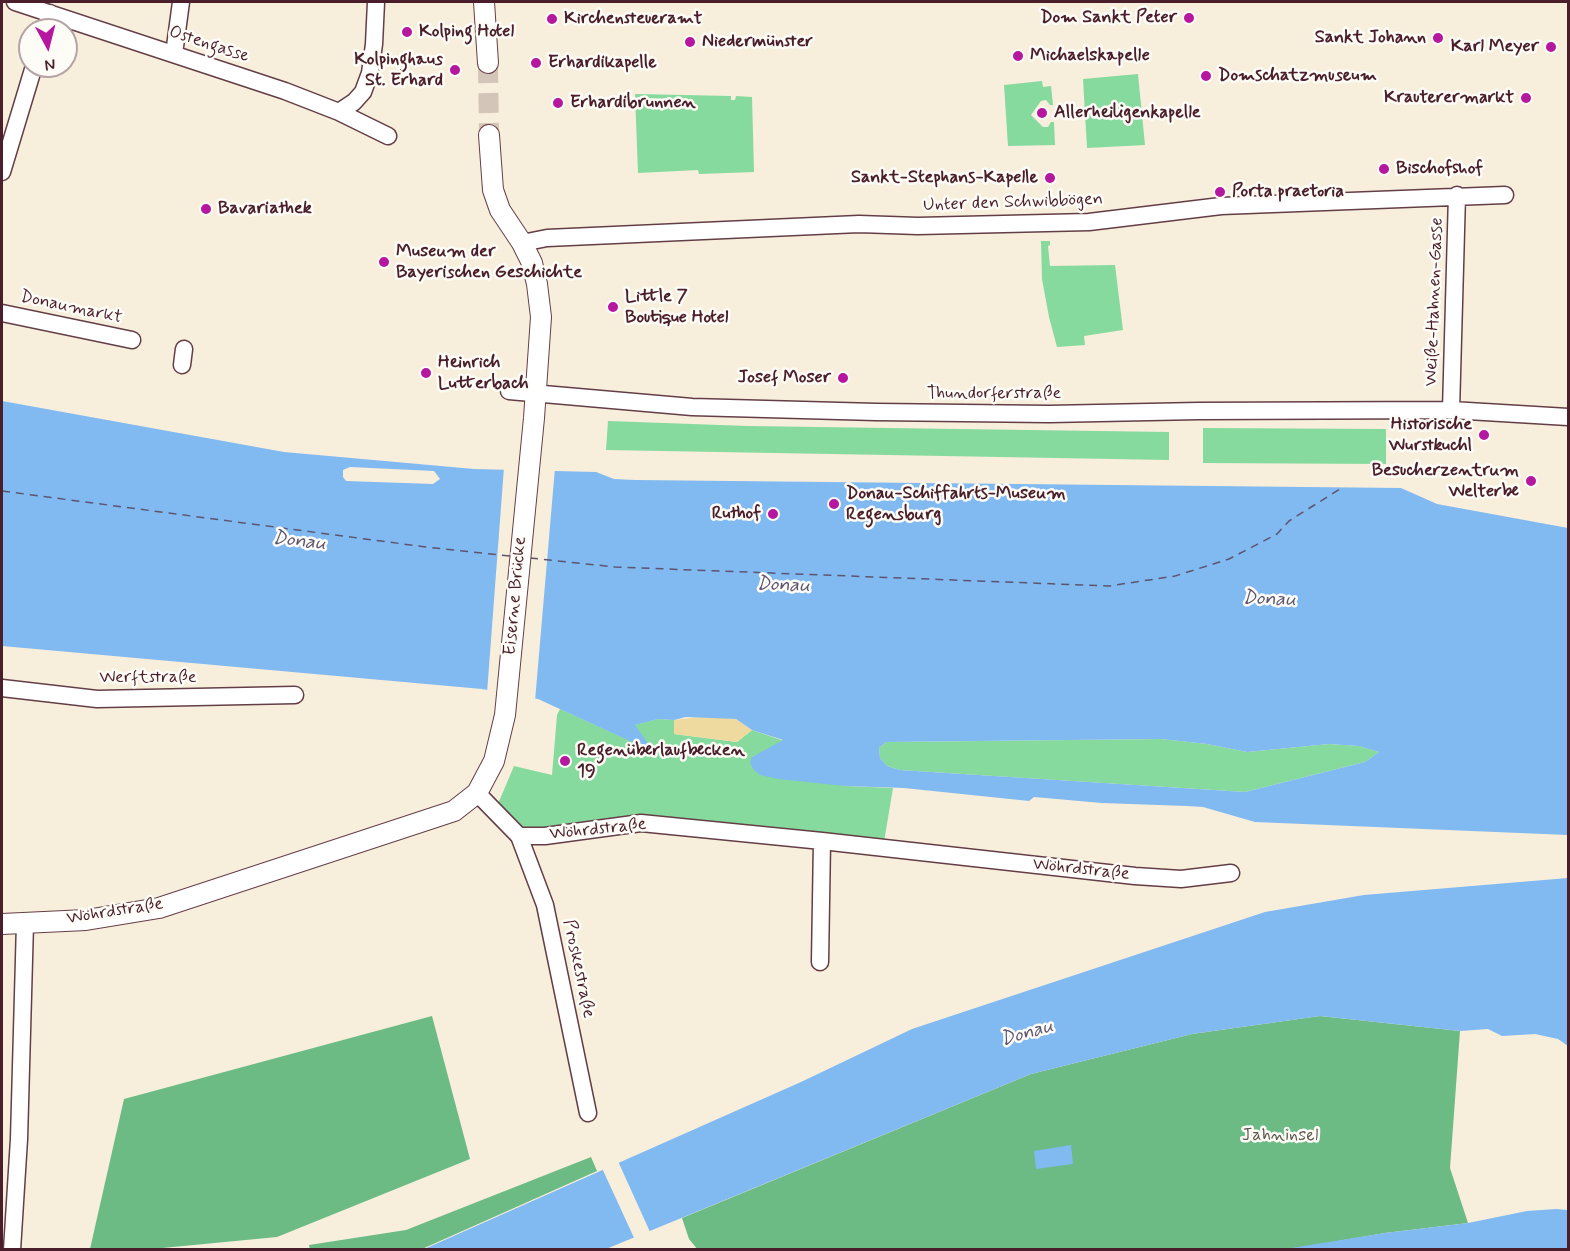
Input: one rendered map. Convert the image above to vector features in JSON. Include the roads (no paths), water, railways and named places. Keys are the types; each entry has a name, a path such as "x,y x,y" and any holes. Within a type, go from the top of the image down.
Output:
{"street":[{"name":"Ostengasse","path":"15,2 285,91 339,112 388,136"},
{"path":"174,54 181,2"},
{"path":"339,112 354,102 363,92 370,73 376,2"},
{"path":"484,2 488,63"},
{"path":"49,18 50,13"},
{"path":"2,172 30,78"},
{"name":"Eiserne Brücke","path":"477,794 494,761 501,738 540,355 540,306 532,263 500,210 491,180 489,135"},
{"name":"Unter den Schwibbögen","path":"522,243 547,238 859,224 918,226 1089,222 1221,206 1457,195 1505,195"},
{"name":"Weiße-Hahnen-Gasse","path":"1451,410 1457,195"},
{"name":"Donaumarkt","path":"2,313 132,340"},
{"path":"509,391 536,394"},
{"name":"Thundorferstraße","path":"536,394 692,407 888,412 1049,414 1451,410 1569,417"},
{"name":"Werftstraße","path":"2,688 97,699 295,696"},
{"path":"477,794 519,836"},
{"name":"Wöhrdstraße","path":"2,924 86,920 159,908 454,811 477,794"},
{"name":"Wöhrdstraße","path":"519,836 545,836 640,823 1135,876 1181,879 1231,873"},
{"name":"Proskestraße","path":"519,836 545,904 588,1113"},
{"path":"820,962 822,841"},
{"path":"12,1250 20,1139 25,923"}],"water":[{"name":"Donau","path":"2,401 284,452 474,469 596,472 614,479 1401,488 1437,504 1568,528 1568,835 1255,822 1203,807 1102,803 1034,797 1029,801 904,788 845,786 778,779 760,775 753,769 750,762 752,757 783,740 752,730 736,719 686,717 674,720 658,719 635,725 654,752 538,699 482,689 2,646","holes":["1161,739 1207,744 1247,752 1329,744 1359,746 1379,752 1365,762 1245,792 900,770 887,766 880,758 879,748 886,742"]},
{"name":"Donau","path":"1568,878 1568,1046 1558,1039 1535,1034 1502,1036 1488,1029 1460,1031 1320,1016 1192,1034 1031,1074 606,1249 422,1250 801,1082 912,1029 1265,912 1364,895"},
{"path":"1071,1145 1073,1164 1036,1169 1034,1151"},
{"path":"1568,1210 1568,1249 1285,1249 1468,1223 1527,1211"}],"tunnel":[{"path":"488,63 489,135"}],"place":[{"name":"Dom Sankt Peter","path":"1189,18"},
{"name":"Kirchensteueramt","path":"552,19"},
{"name":"Kolping Hotel","path":"407,32"},
{"name":"Sankt Johann","path":"1438,38"},
{"name":"Niedermünster","path":"690,42"},
{"name":"Karl Meyer","path":"1551,47"},
{"name":"Michaelskapelle","path":"1018,56"},
{"name":"Erhardikapelle","path":"536,63"},
{"name":"Kolpinghaus St. Erhard","path":"455,70"},
{"name":"Domschatzmuseum","path":"1206,76"},
{"name":"Krauterermarkt","path":"1526,98"},
{"name":"Erhardibrunnen","path":"558,103"},
{"name":"Allerheiligenkapelle","path":"1042,113"},
{"name":"Bischofshof","path":"1384,169"},
{"name":"Sankt-Stephans-Kapelle","path":"1050,178"},
{"name":"Porta praetoria","path":"1220,192"},
{"name":"Bavariathek","path":"206,209"},
{"name":"Museum der Bayerischen Geschichte","path":"384,262"},
{"name":"Little 7 Boutique Hotel","path":"613,307"},
{"name":"Heinrich Lutterbach","path":"426,373"},
{"name":"Josef Moser","path":"843,378"},
{"name":"Historische Wurstkuchl","path":"1484,435"},
{"name":"Besucherzentrum Welterbe","path":"1531,481"},
{"name":"Donau-Schiffahrts-Museum Regensburg","path":"834,504"},
{"name":"Ruthof","path":"773,514"},
{"name":"Regenüberlaufbecken 19","path":"565,761"}],"park label":[{"name":"Jahninsel","path":"1280,1136"}]}
